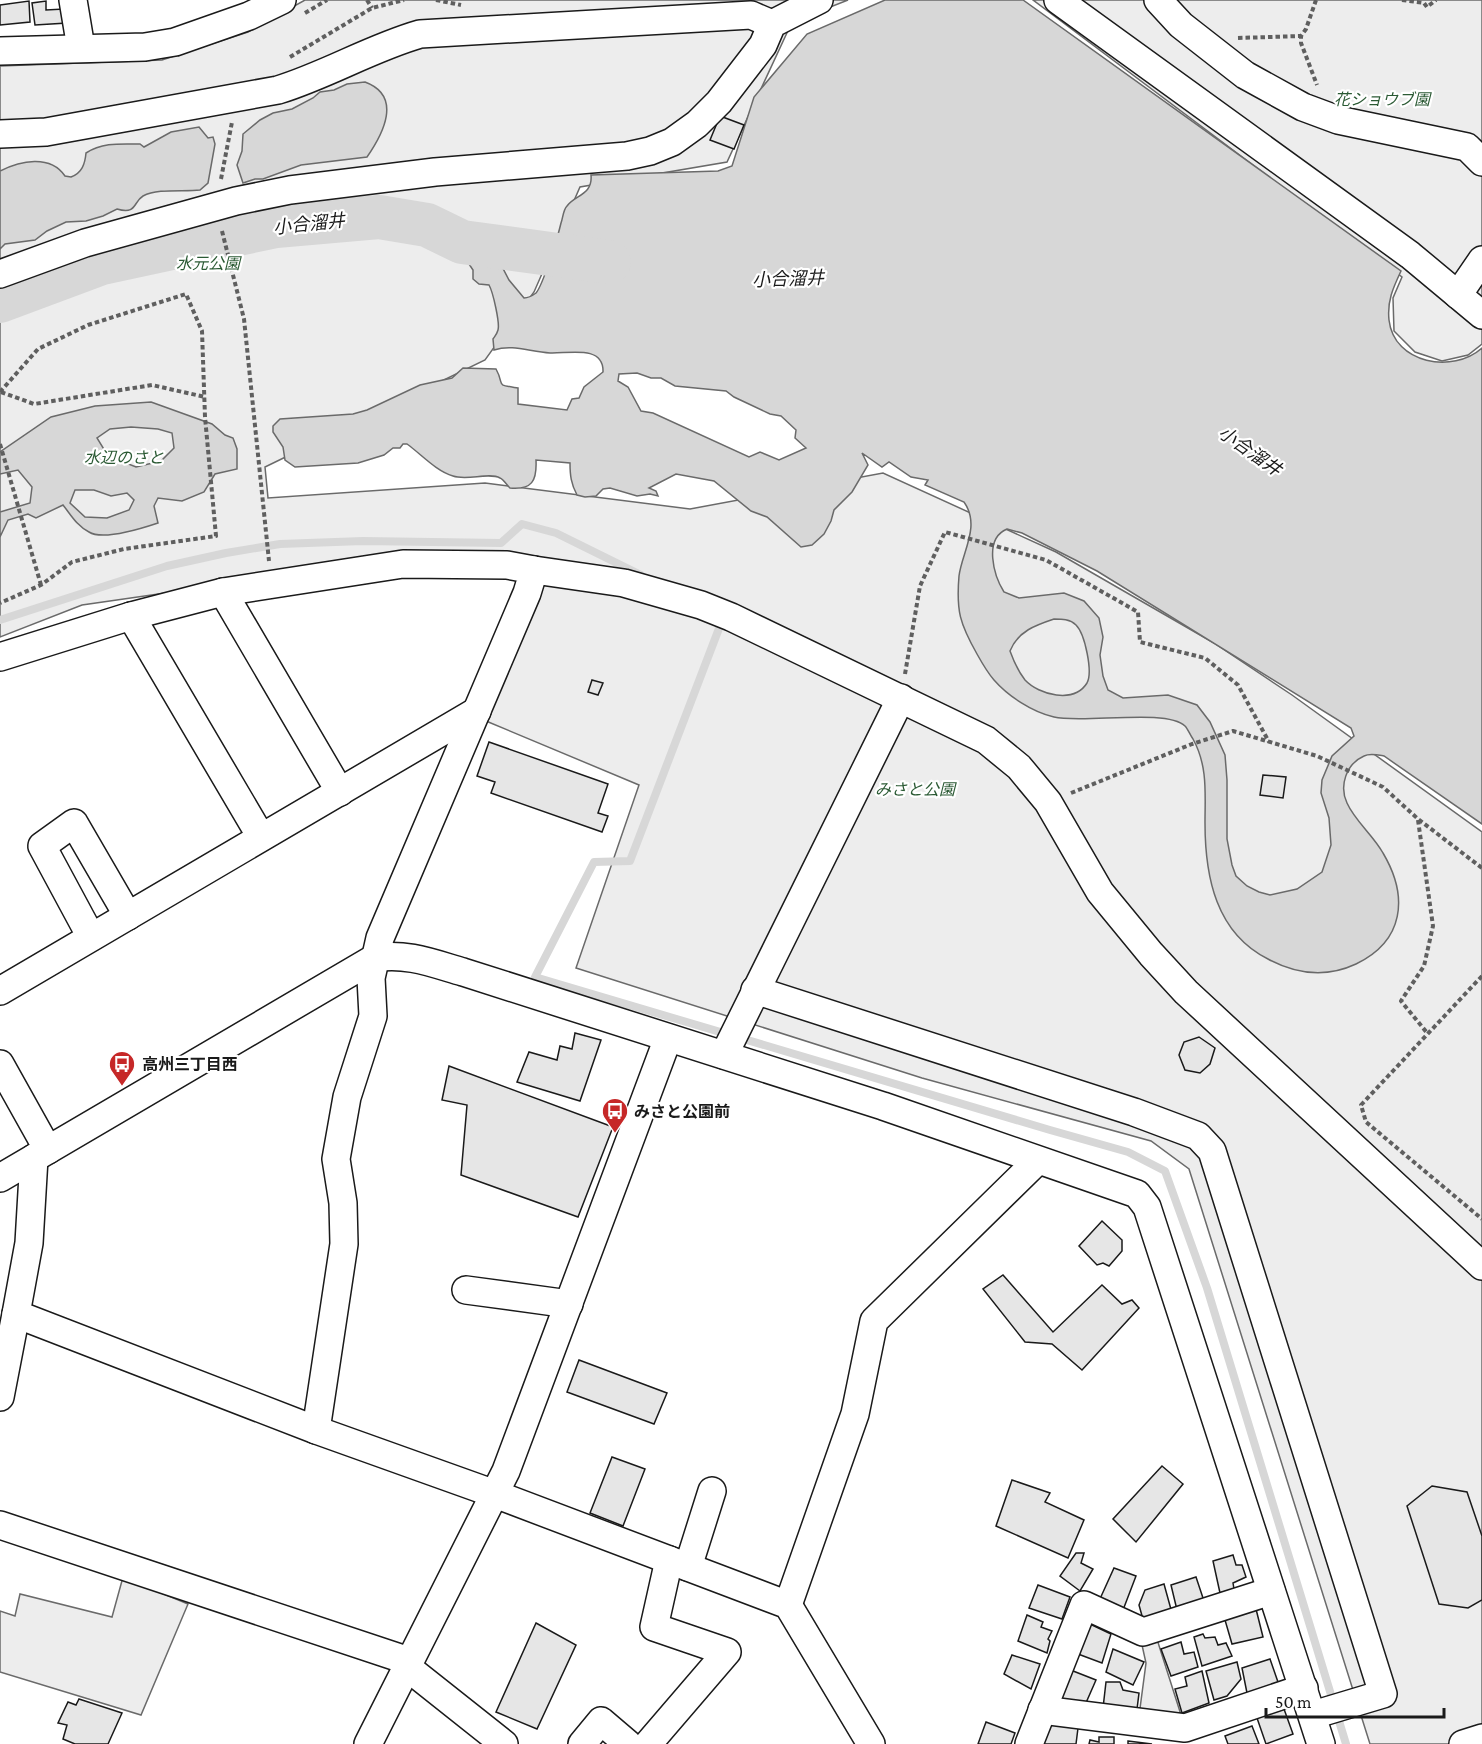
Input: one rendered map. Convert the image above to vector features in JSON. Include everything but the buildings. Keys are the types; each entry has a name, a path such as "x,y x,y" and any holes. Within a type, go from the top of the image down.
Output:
{"street":[{"path":"73,0 81,48"},
{"path":"0,51 145,47 175,42 249,16 282,0"},
{"path":"0,274 85,243 236,201 290,190 435,171 627,156 650,151 672,142 697,124 719,102 763,45 772,24 819,0"},
{"path":"1058,0 1410,255 1482,315"},
{"path":"1158,0 1181,25 1245,75 1303,107 1338,120 1467,147 1482,162"},
{"path":"0,134 46,132 278,90 310,79 392,42 420,34 751,15 772,24"},
{"path":"1458,295 1482,260"},
{"path":"0,657 131,616 224,592 402,564 507,565 624,583 701,605 731,617 986,740 1019,767 1048,802 1100,892 1150,954 1179,985 1482,1266"},
{"path":"316,1430 344,1244 342,1203 336,1159 347,1097 373,1016 371,978 375,957 380,938 527,593 534,570"},
{"path":"224,592 340,792"},
{"path":"131,616 261,837"},
{"path":"724,1055 901,698"},
{"path":"0,991 477,711"},
{"path":"92,937 42,846 74,823 128,916"},
{"path":"0,1178 375,957 390,955 420,960 724,1055 883,1106 1137,1194 1147,1207 1321,1744"},
{"path":"755,990 1134,1112 1198,1136 1212,1151 1383,1694 1313,1715"},
{"path":"368,1744 506,1471 668,1038"},
{"path":"0,1064 41,1154 29,1244 0,1397"},
{"path":"788,1605 855,1414 874,1321 1037,1161"},
{"path":"465,1290 569,1304"},
{"path":"16,1314 316,1430 495,1494 788,1605 871,1744"},
{"path":"648,1744 727,1652 654,1627 712,1491"},
{"path":"0,1525 408,1664 490,1739"},
{"path":"1029,1744 1084,1605 1143,1632 1271,1591"},
{"path":"1042,1710 1185,1728 1304,1688"},
{"path":"582,1744 601,1721 628,1744"},
{"path":"1463,1744 1482,1737"}],"path":[{"path":"367,0 372,8"},
{"path":"1317,0 1301,36 1301,43 1323,99 1326,116"},
{"path":"1402,0 1424,3 1427,7 1436,0"},
{"path":"1207,44 1228,38 1301,36"},
{"path":"220,224 244,319 271,585"},
{"path":"0,603 41,585 72,562 124,549 216,536 202,331 186,294 88,325 38,349 0,392 33,404 152,385 205,397"},
{"path":"0,444 41,585"},
{"path":"901,698 920,586 945,532 1046,560 1138,612 1140,642 1205,658 1238,685 1269,742"},
{"path":"1038,790 1074,793 1192,744 1233,731 1317,756 1383,787 1418,819 1482,868"},
{"path":"1418,819 1433,926 1424,966 1401,1001 1428,1034"},
{"path":"1482,976 1361,1105 1366,1122 1482,1219"}],"shaded area":[{"name":"みさと公園","path":"305,0 848,0 792,22 727,162 580,187 534,292 485,360 265,467 268,498 485,483 690,509 883,473 1056,552 1214,643 1292,695 1482,832 1482,1744 1370,1744 1189,1169 1151,1141 922,1078 576,968 639,785 486,721 545,576 276,577 82,605 0,637 0,66 162,60 248,32"},
{"name":"花ショウブ園","path":"1033,0 1482,0 1482,344 1468,355 1442,361 1415,352 1394,331 1393,298 1402,277"},
{"path":"123,1577 188,1604 141,1715 0,1672 0,1611 15,1616 20,1594 112,1617"},
{"path":"1155,1633 1182,1718 1139,1716 1146,1663 1140,1636"}],"water":[{"path":"885,0 1023,0 1401,271 1391,295 1389,320 1393,335 1402,347 1426,360 1441,362 1456,361 1482,348 1482,824 1384,756 1366,755 1353,764 1344,783 1347,803 1383,853 1391,869 1399,901 1392,930 1384,943 1356,964 1322,973 1289,968 1250,948 1225,919 1211,883 1208,863 1205,791 1201,759 1185,726 1161,718 1067,719 1054,717 1021,703 994,680 983,664 960,617 959,576 971,530 969,511 964,502 925,485 928,480 911,477 889,462 882,467 862,453 868,465 852,492 834,510 824,534 812,545 801,547 767,517 751,511 714,481 676,474 649,488 656,491 658,496 650,494 637,496 610,488 603,489 596,496 585,497 577,495 575,491 571,479 570,463 536,460 532,483 528,486 510,488 495,476 465,478 447,474 407,444 403,444 400,448 393,448 384,455 358,463 295,467 285,460 283,447 273,432 273,426 280,419 353,414 367,410 420,385 452,378 463,368 496,369 501,384 518,388 518,404 567,410 572,399 579,398 584,387 603,372 602,363 598,357 583,352 550,353 508,348 494,350 493,339 498,326 491,289 489,285 479,284 473,279 473,270 467,261 461,260 458,250 470,242 490,250 497,257 509,280 524,298 532,296 539,288 546,271 565,210 570,202 589,187 591,175 718,171 732,166 754,97 807,34","holes":["637,373 651,378 661,378 675,386 726,391 770,414 781,416 796,430 795,438 806,448 779,460 760,452 749,457 653,413 641,411 628,387 618,381 619,374","1007,529 1022,533 1097,571 1351,728 1354,736 1332,756 1322,780 1321,793 1329,818 1331,845 1322,872 1297,889 1270,895 1247,886 1236,876 1227,839 1225,755 1210,722 1197,705 1168,695 1123,698 1108,690 1100,655 1103,637 1099,618 1084,601 1064,593 1019,598 1004,592 994,568 993,558 995,541","1054,619 1066,620 1076,625 1085,644 1089,662 1089,678 1081,690 1074,694 1056,695 1039,690 1025,680 1010,651 1018,638 1034,626"]},
{"path":"365,82 377,88 384,96 387,106 379,138 367,157 301,165 263,179 243,183 237,165 242,151 243,134 260,120 273,113 292,109 320,92 334,90 347,84"},
{"path":"199,127 208,138 213,137 215,144 208,183 200,190 163,191 149,194 143,196 131,209 117,209 86,221 66,222 35,240 5,244 0,249 0,171 25,162 43,162 59,169 65,176 71,177 80,171 86,153 92,149 119,144 140,144 144,147 171,132"},
{"path":"151,402 212,424 225,435 233,438 237,449 237,469 215,474 204,492 182,501 158,498 154,506 158,523 143,528 123,533 95,534 81,527 63,505 36,518 28,514 8,520 0,537 0,512 30,503 32,487 18,470 0,474 0,452 51,417 95,406","holes":["131,427 158,429 172,433 174,448 161,461 136,467 108,456 97,438 110,429","75,490 94,490 111,496 127,493 134,500 129,510 107,518 85,517 70,503"]}],"waterway":[{"name":"小合溜井","path":"0,301 102,263 276,226 379,217 427,225 462,242 609,262"},
{"path":"0,620 167,566 226,553 280,544 363,541 501,543 522,524 556,533 641,575"},
{"path":"723,618 630,861 594,862 535,977 1128,1152 1165,1171 1207,1288 1346,1744"}],"place":[{"name":"高州三丁目西","path":"122,1087"},
{"name":"みさと公園前","path":"615,1134"}],"park label":[{"name":"水元公園","path":"208,263"},
{"name":"水辺のさと","path":"124,457"}]}
